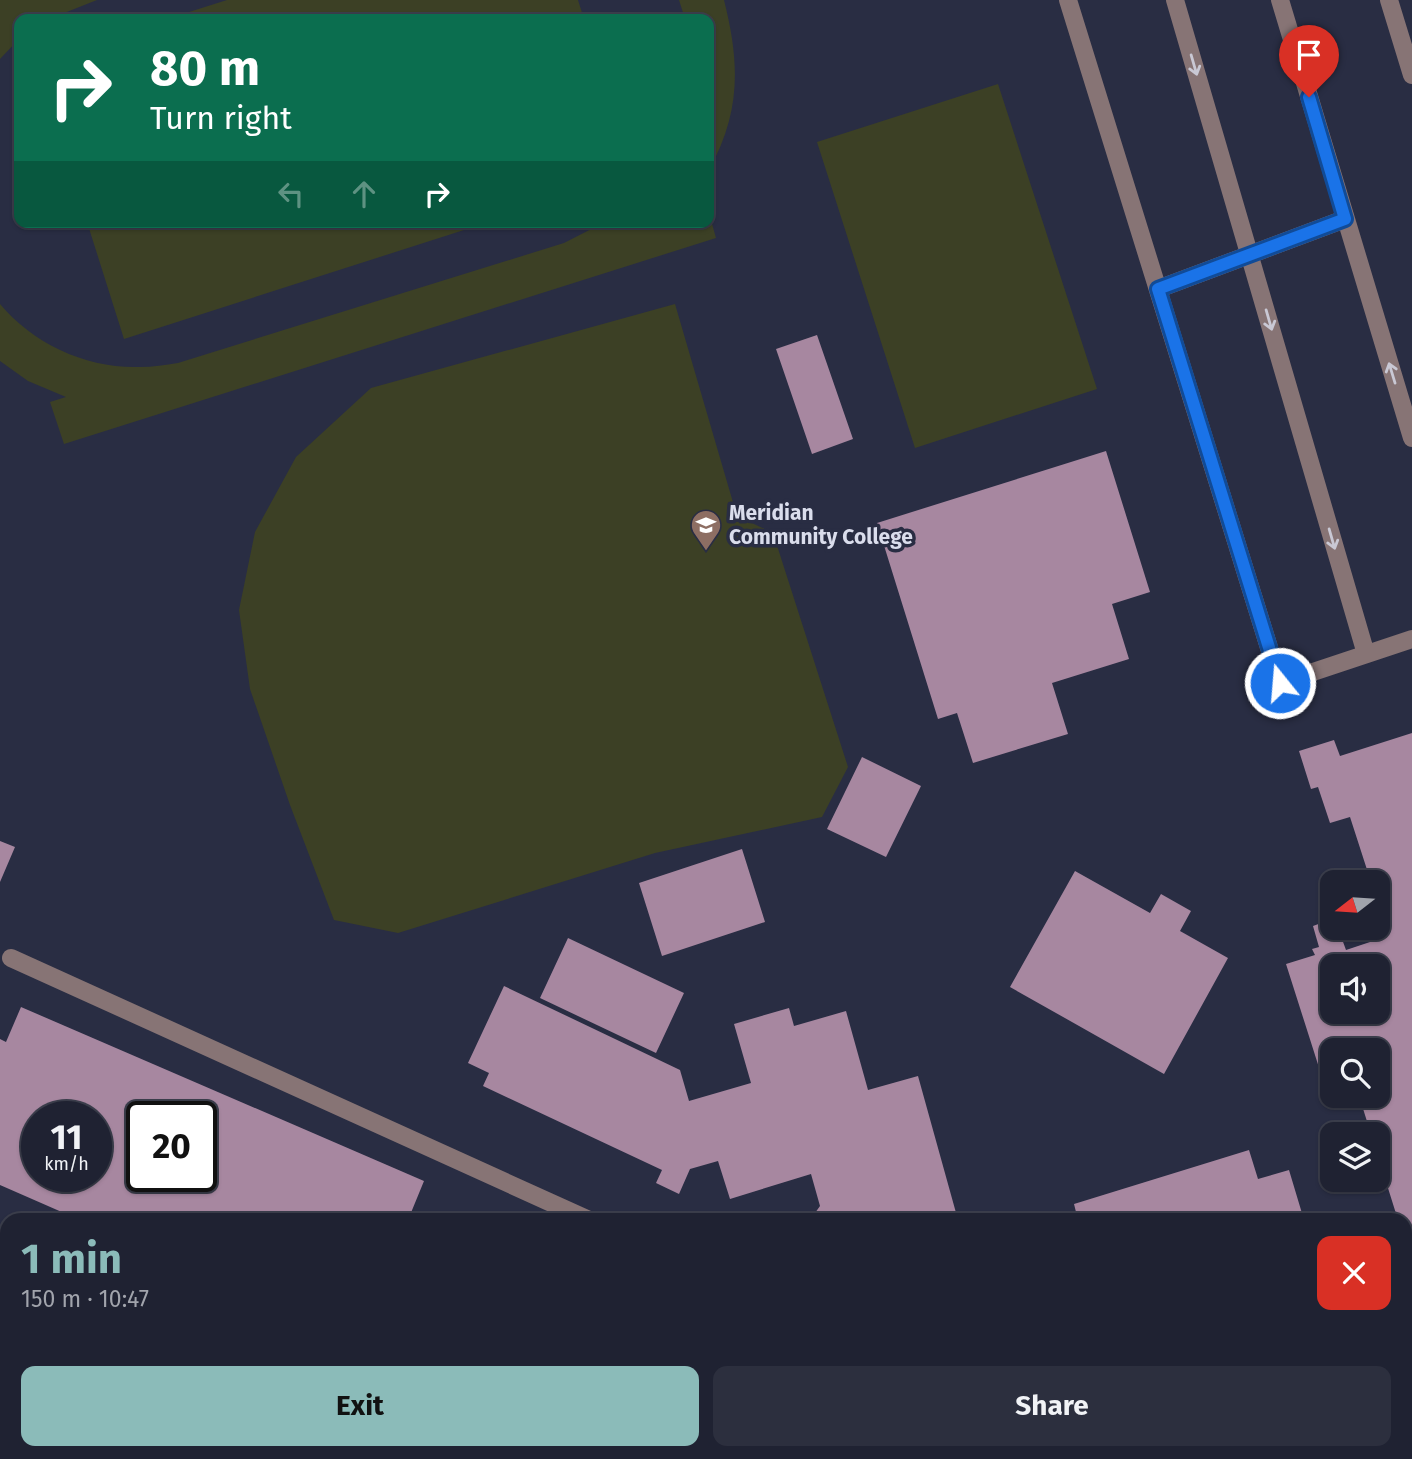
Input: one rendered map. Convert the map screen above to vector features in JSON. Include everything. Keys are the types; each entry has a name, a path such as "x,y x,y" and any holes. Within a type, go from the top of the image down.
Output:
{"lane":[{"path":"1068,0 1280,683 1412,639"},
{"path":"1175,0 1366,654"},
{"path":"1280,0 1412,438"},
{"path":"1389,0 1412,75"},
{"path":"1158,289 1345,219"},
{"path":"11,958 574,1213"}],"green space":[{"path":"0,0 97,0 62,14 14,14 14,44 0,59"},
{"path":"227,0 578,0 582,14 183,14"},
{"path":"679,0 724,0 733,45 734,87 727,128 714,160 714,14 683,14"},
{"path":"998,84 1097,389 915,448 817,142"},
{"path":"89,228 470,228 124,339"},
{"path":"593,228 713,228 716,238 64,444 50,402 66,397 28,381 0,361 0,304 28,331 63,351 101,364 120,367 159,366 178,363 564,243"},
{"path":"675,304 737,516 773,533 848,767 822,817 655,853 398,933 334,920 250,689 239,610 255,532 296,457 371,388"}],"building":[{"path":"817,335 853,439 812,454 776,349"},
{"path":"1106,451 1150,592 1112,604 1129,659 1052,683 1068,734 973,763 957,713 938,719 877,523"},
{"path":"1412,733 1412,1213 1396,1213 1389,1192 1390,1122 1367,1122 1363,1108 1390,1108 1390,1038 1320,1038 1320,1071 1286,964 1315,955 1312,949 1319,947 1313,926 1320,923 1320,940 1342,940 1346,950 1376,940 1390,940 1390,870 1367,870 1350,817 1330,823 1318,787 1311,789 1299,751 1334,740 1340,756"},
{"path":"862,757 921,786 886,857 827,829"},
{"path":"0,841 15,847 0,882"},
{"path":"742,849 765,922 662,956 639,883"},
{"path":"1075,871 1150,913 1161,894 1191,911 1180,931 1228,958 1164,1074 1010,987"},
{"path":"568,938 684,993 656,1053 540,998"},
{"path":"504,986 680,1070 689,1101 751,1083 734,1024 789,1008 794,1026 846,1011 868,1090 918,1076 956,1213 815,1213 820,1206 811,1174 730,1199 718,1161 690,1169 679,1194 656,1183 662,1170 483,1086 489,1073 468,1063"},
{"path":"21,1007 424,1181 411,1213 64,1213 0,1185 0,1039 6,1042"},
{"path":"1249,1150 1258,1179 1289,1170 1302,1213 1076,1213 1074,1204"}],"place":[{"name":"Meridian Community College","path":"706,552"}],"route":[{"path":"1280,683 1158,289 1345,219 1309,97"}]}
